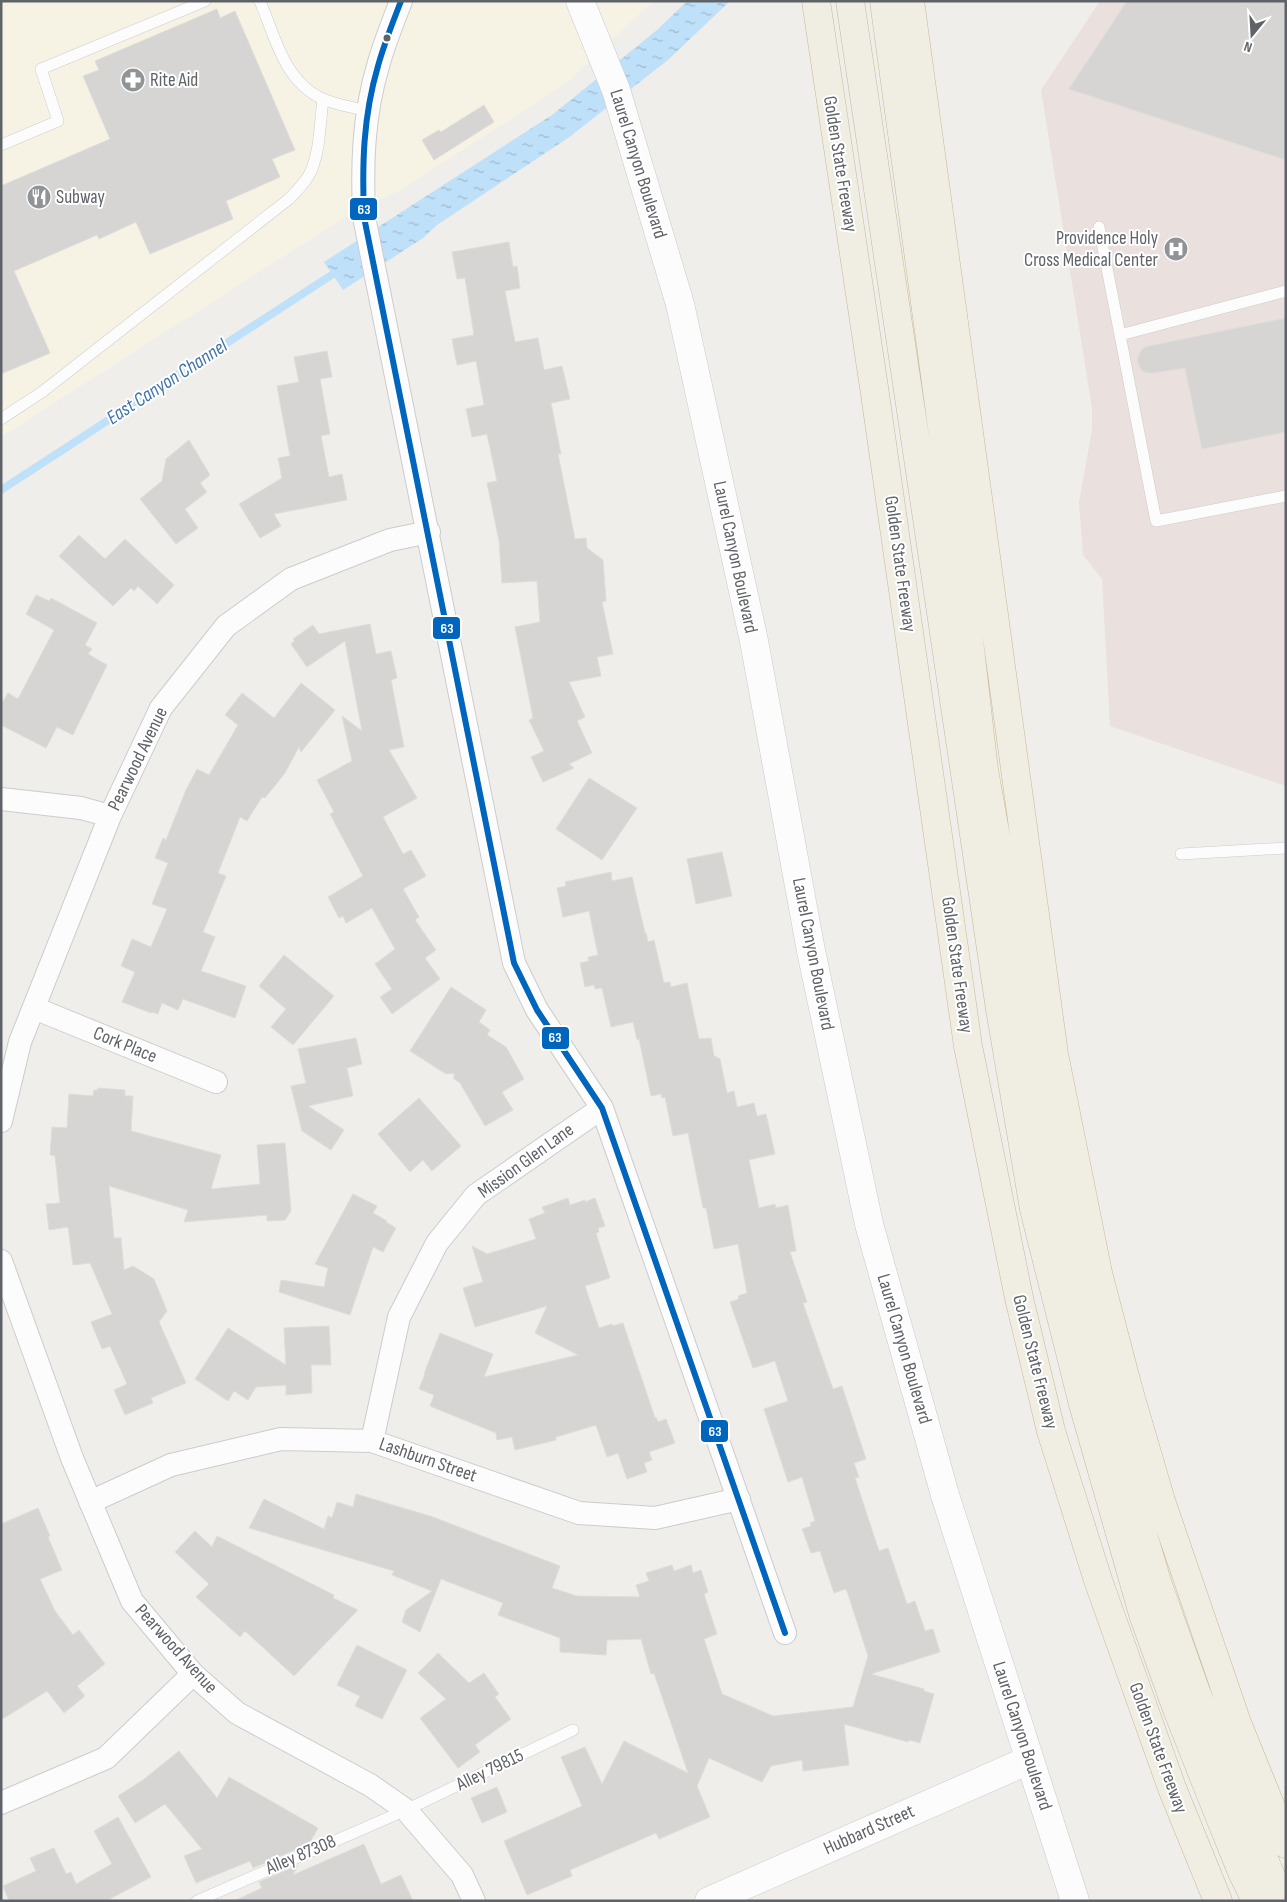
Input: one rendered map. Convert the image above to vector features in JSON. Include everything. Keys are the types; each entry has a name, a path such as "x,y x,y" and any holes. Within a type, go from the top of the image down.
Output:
{"highway":[{"name":"Golden State Freeway","path":"816,1 875,394 968,1046 1019,1298 1051,1431 1098,1580 1172,1788 1218,1901"},
{"path":"850,1 1000,1009 1034,1209 1083,1404 1143,1614 1205,1781 1242,1872 1256,1901"},
{"path":"884,1 962,579 984,770 1018,960 1048,1158 1080,1311 1114,1437 1157,1582 1196,1692 1281,1901"},
{"path":"910,1 1052,1044 1098,1273 1128,1388 1161,1501 1237,1723 1286,1844"}],"main road":[{"name":"Laurel Canyon Boulevard","path":"580,1 616,90 680,304 754,642 811,951 869,1224 945,1495 1075,1901"},
{"name":"Hubbard Street","path":"709,1901 1030,1760"}],"street":[{"path":"401,1 378,65 367,111 362,166 364,217 429,532 514,963 537,1010 602,1108 785,1633"},
{"name":"Pearwood Avenue","path":"1,1121 20,1042 110,816 161,708 226,626 291,579 390,540 429,532"},
{"path":"1,799 81,808 110,816"},
{"name":"Cork Place","path":"34,1008 216,1082"},
{"name":"Mission Glen Lane","path":"372,1441 399,1317 437,1243 476,1195 602,1108"},
{"name":"Pearwood Avenue","path":"1,1261 69,1449 132,1601 193,1674 237,1713 370,1785 406,1810 462,1875 474,1901"},
{"name":"Lashburn Street","path":"90,1502 170,1465 281,1439 372,1441 578,1513 655,1518 739,1499"},
{"path":"1,1803 106,1758 193,1674"}],"lane":[{"path":"1,145 58,121 40,69 205,1"},
{"path":"260,1 281,55 296,79 323,99 367,111"},
{"path":"1,419 42,392 290,200 306,180 315,160 323,99"},
{"path":"1099,226 1156,521 1286,496"},
{"path":"1120,334 1286,291"},
{"path":"1181,854 1286,848"},
{"name":"Alley 79815","path":"406,1810 573,1730"},
{"name":"Alley 87308","path":"197,1901 406,1810"}],"shaded area":[{"path":"1,1 653,1 566,83 399,191 356,210 1,437"},
{"name":"Providence Holy Cross Medical Center","path":"1100,1 1286,1 1286,786 1110,726 1102,579 1083,555 1079,502 1092,430 1092,408 1041,90"}],"water":[{"path":"687,1 730,1 668,60 568,138 437,225 423,238 343,290 324,262 552,115 657,30"}],"building":[{"path":"1127,1 1286,1 1286,160 1069,89"},
{"path":"217,9 220,18 235,11 295,150 272,159 280,177 226,201 233,219 150,254 136,222 99,239 97,235 14,271 50,353 1,374 1,186 110,139 83,76 99,70 95,61"},
{"path":"484,105 494,122 434,160 422,140 439,130 441,132"},
{"path":"509,242 513,267 517,266 520,288 505,291 515,342 538,338 544,370 562,366 570,399 551,403 561,454 558,454 575,539 586,538 587,548 603,560 606,601 602,602 613,654 597,657 601,676 569,682 585,717 577,721 592,753 569,764 574,768 543,782 531,757 544,751 529,720 533,718 515,627 540,622 537,581 502,583 499,541 487,483 497,481 487,434 472,437 466,409 484,405 476,361 457,365 452,339 474,335 465,278 457,279 452,252"},
{"path":"1286,318 1286,432 1202,449 1185,368 1152,373 1144,372 1137,360 1140,352 1143,348 1149,346"},
{"path":"327,351 332,377 320,379 330,434 321,436 329,477 342,474 347,500 274,514 281,526 260,538 239,504 282,478 278,458 290,456 277,386 299,382 294,357"},
{"path":"189,440 210,475 200,483 207,492 185,509 198,528 176,544 140,499 162,481 166,459"},
{"path":"79,535 105,559 125,539 174,585 157,604 138,586 134,591 131,588 113,606 59,556"},
{"path":"36,595 49,601 51,598 97,623 85,645 92,649 88,654 107,665 73,735 57,727 46,748 1,725 1,705 8,693 18,699 54,630 26,614"},
{"path":"370,624 376,654 391,651 397,678 391,680 404,747 389,750 417,798 383,817 403,854 411,850 426,876 403,889 419,917 415,920 436,950 425,958 440,979 392,1014 380,997 392,989 375,964 395,949 372,908 346,923 343,916 339,918 328,897 363,876 330,814 334,812 317,780 352,761 342,716 362,731 345,641 307,667 291,644 295,641 293,639 313,625 319,634"},
{"path":"301,683 335,710 301,752 299,747 285,773 265,798 262,797 247,821 240,817 218,873 226,876 203,932 215,937 201,971 246,986 235,1018 183,999 178,1010 162,1003 158,1014 122,1002 135,972 121,966 132,939 151,947 167,909 152,904 168,863 155,858 163,838 166,840 186,790 197,769 209,775 238,725 225,715 242,693 274,718"},
{"path":"589,778 637,808 602,860 556,829"},
{"path":"722,852 732,896 696,904 687,859"},
{"path":"611,872 612,881 632,877 645,933 648,942 654,940 664,983 670,982 671,987 687,983 699,1039 711,1038 714,1056 720,1059 727,1093 734,1091 737,1107 754,1103 757,1116 766,1114 775,1154 749,1160 759,1208 775,1204 776,1208 788,1205 796,1251 790,1252 807,1302 803,1303 833,1389 842,1386 866,1459 854,1463 859,1477 855,1478 879,1551 888,1548 907,1604 915,1601 925,1631 933,1629 940,1652 871,1674 924,1689 924,1691 934,1694 920,1743 909,1740 908,1742 844,1724 849,1765 803,1771 802,1760 771,1766 762,1782 709,1758 697,1786 710,1817 659,1839 656,1833 570,1870 572,1876 527,1895 504,1841 582,1806 561,1757 585,1747 602,1784 624,1741 688,1773 654,1673 651,1674 641,1639 607,1640 606,1655 560,1652 560,1638 498,1615 503,1603 441,1579 420,1632 402,1622 406,1610 432,1591 392,1575 394,1571 249,1528 264,1499 324,1529 328,1516 332,1518 337,1502 353,1507 356,1494 433,1517 560,1566 552,1588 577,1596 640,1597 636,1585 649,1581 646,1573 672,1565 674,1571 691,1565 693,1573 701,1570 708,1592 704,1594 717,1634 704,1639 722,1694 773,1716 853,1707 868,1656 847,1591 845,1589 834,1593 820,1551 811,1553 802,1529 811,1526 810,1523 815,1521 802,1477 788,1482 764,1409 788,1401 775,1361 753,1368 730,1302 739,1299 738,1296 747,1293 738,1244 714,1249 706,1208 703,1208 688,1133 673,1136 665,1097 662,1098 661,1094 651,1096 639,1039 637,1040 633,1022 611,1027 602,988 595,989 594,985 585,987 580,963 589,961 588,957 598,955 589,911 563,917 557,888 566,886 565,882"},
{"path":"284,955 334,996 293,1045 271,1027 286,1009 259,986"},
{"path":"451,987 486,1010 479,1022 490,1030 487,1035 506,1047 524,1079 502,1092 513,1110 485,1126 460,1083 454,1079 454,1073 446,1074 410,1051"},
{"path":"356,1038 362,1064 347,1068 353,1096 308,1106 344,1130 331,1150 302,1131 291,1086 306,1083 298,1049"},
{"path":"98,1088 125,1090 125,1096 133,1096 131,1131 221,1155 211,1189 260,1184 257,1145 285,1143 291,1211 285,1220 267,1221 267,1215 184,1222 188,1210 109,1186 114,1238 121,1238 124,1270 133,1266 154,1279 167,1311 159,1322 186,1383 151,1398 153,1403 125,1415 114,1390 127,1384 110,1346 102,1349 91,1322 112,1314 90,1263 73,1265 68,1227 49,1230 46,1204 60,1203 55,1156 50,1155 52,1127 67,1128 69,1094 93,1096 94,1090 98,1090"},
{"path":"419,1098 461,1146 432,1171 423,1160 410,1172 378,1134"},
{"path":"353,1194 377,1206 373,1213 396,1228 383,1252 373,1247 350,1315 279,1292 281,1280 324,1287 328,1268 315,1264"},
{"path":"568,1198 570,1205 595,1198 605,1226 598,1228 599,1232 596,1233 610,1278 585,1286 599,1328 623,1323 655,1418 658,1422 666,1419 675,1443 649,1452 652,1460 644,1463 647,1472 627,1479 618,1453 607,1457 596,1425 556,1437 556,1440 515,1450 512,1437 497,1440 496,1433 430,1406 434,1395 419,1389 440,1333 493,1354 484,1377 578,1355 535,1333 547,1306 475,1327 463,1288 483,1282 472,1246 487,1254 536,1239 529,1219 545,1213 542,1207"},
{"path":"329,1326 331,1365 311,1365 312,1393 286,1395 286,1385 256,1387 248,1400 234,1391 228,1401 195,1379 228,1328 286,1365 284,1328"},
{"path":"38,1508 62,1570 40,1579 55,1611 73,1635 79,1630 105,1664 77,1686 85,1696 64,1713 47,1691 1,1720 1,1524"},
{"path":"195,1531 212,1547 217,1536 334,1595 333,1598 358,1610 294,1676 245,1631 240,1637 196,1597 209,1584 175,1552"},
{"path":"357,1645 407,1670 382,1719 355,1706 360,1696 337,1685"},
{"path":"438,1653 469,1683 484,1673 499,1694 495,1697 511,1719 475,1745 480,1752 458,1768 420,1718 446,1699 418,1673"},
{"path":"179,1751 217,1798 229,1777 318,1828 309,1844 253,1868 250,1861 196,1883 184,1856 202,1849 165,1804 135,1823 118,1796 143,1780"},
{"path":"497,1787 507,1812 482,1823 471,1798"},
{"path":"118,1817 151,1877 106,1901 9,1901 3,1886 36,1871 30,1858 54,1848 66,1874 71,1872 76,1884 112,1864 94,1831"},
{"path":"364,1844 381,1884 401,1875 413,1901 234,1901 262,1888 259,1882 298,1865 293,1875"}],"waterway":[{"name":"East Canyon Channel","path":"1,490 333,274"}],"transit line":[{"name":"63","path":"401,1 380,58 369,104 366,122 363,178 364,217 514,963 537,1010 602,1108 785,1633"}],"place":[{"name":"Rite Aid","path":"133,80"},
{"name":"Subway","path":"39,197"},
{"name":"Providence Holy Cross Medical Center","path":"1176,249"}]}
